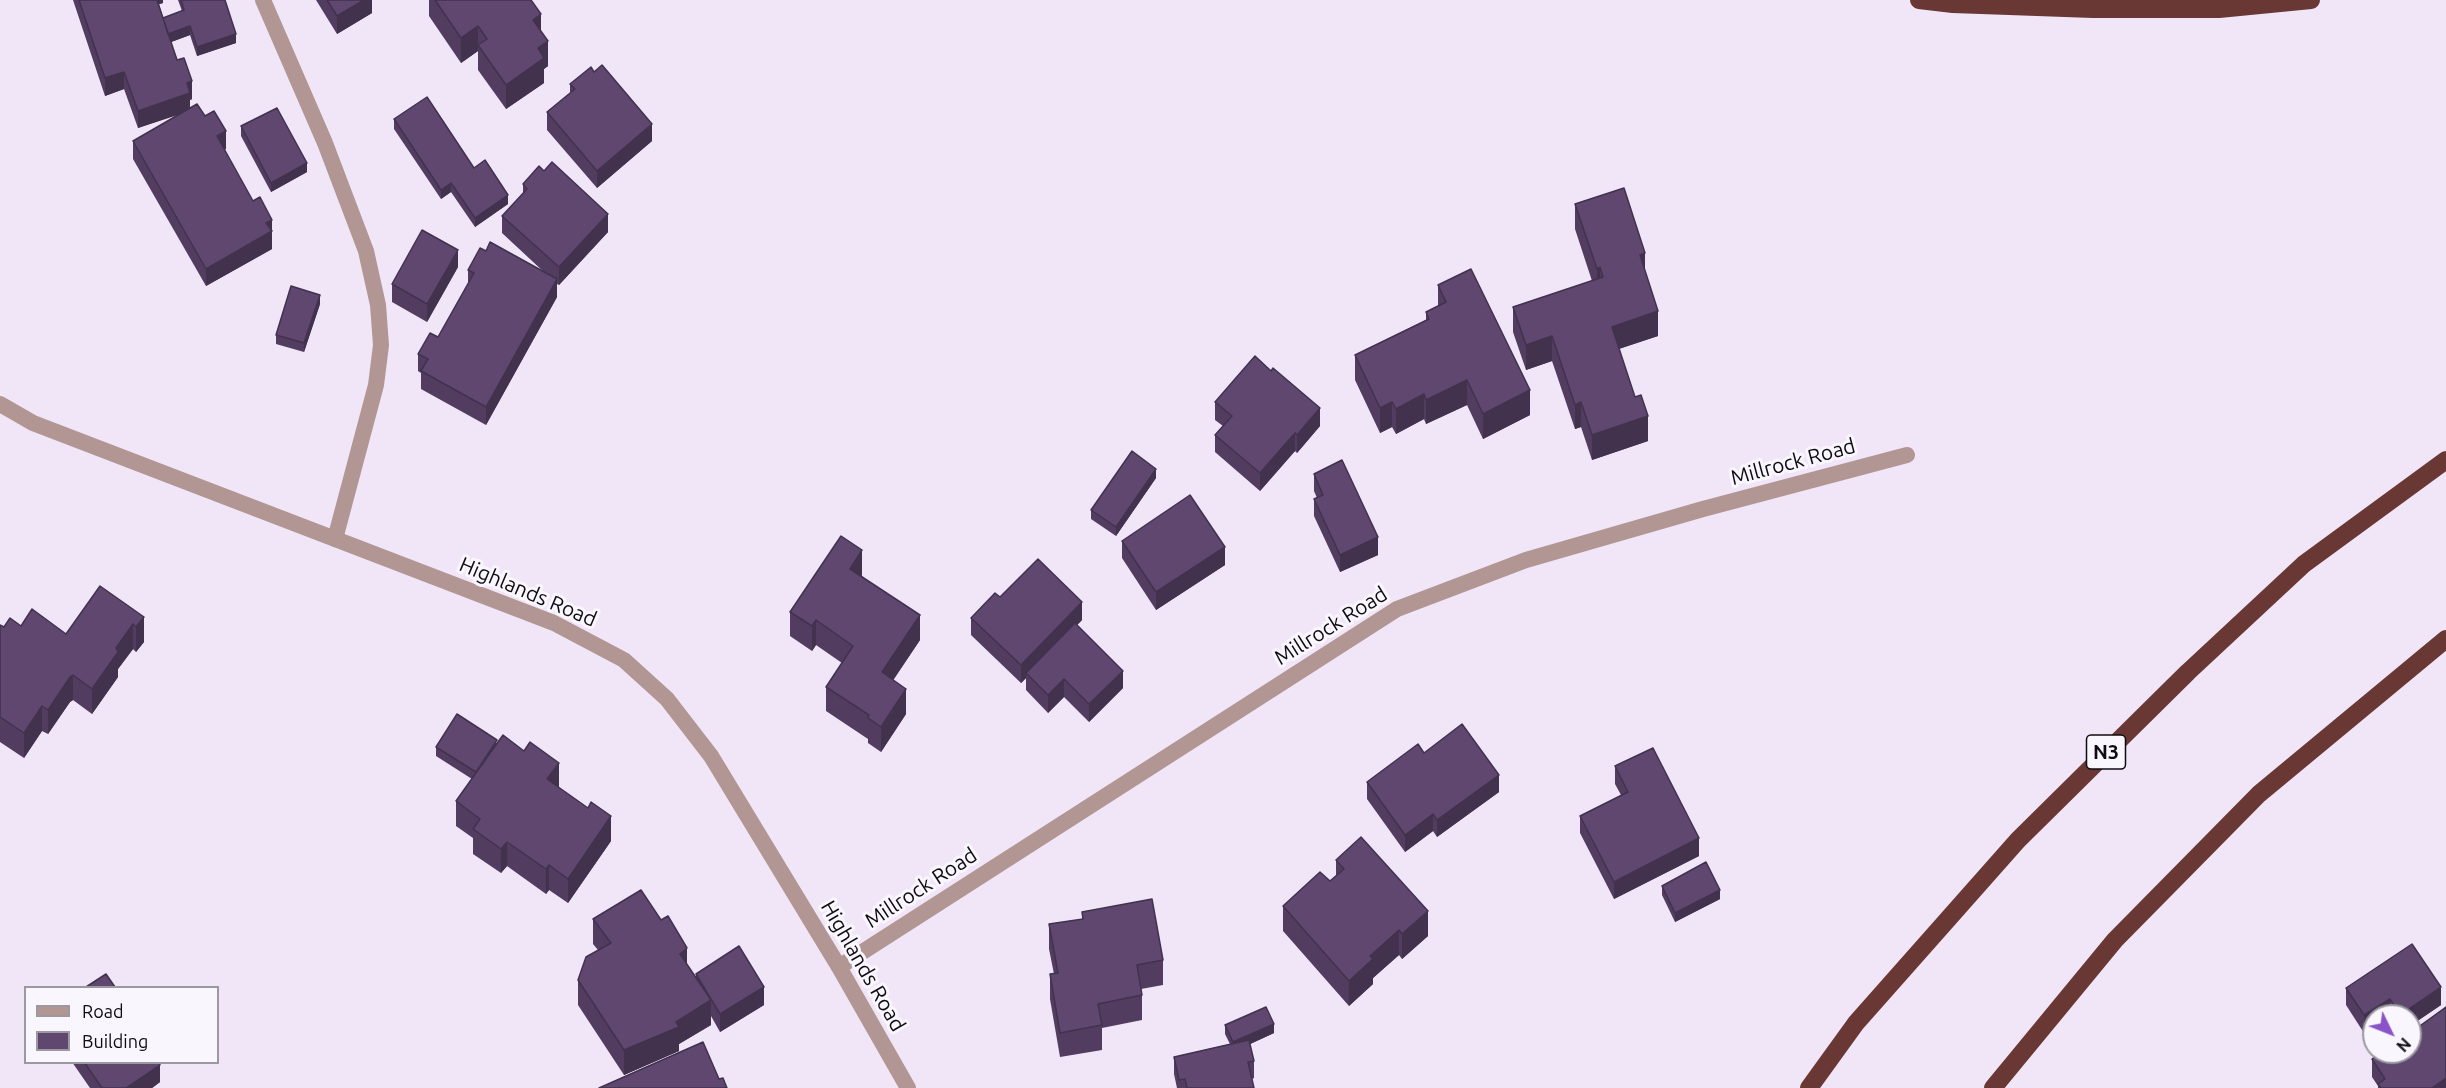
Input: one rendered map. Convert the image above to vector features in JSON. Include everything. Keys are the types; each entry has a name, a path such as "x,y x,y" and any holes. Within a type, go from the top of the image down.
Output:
{"highway":[{"path":"1919,0 1953,4 2081,9 2220,9 2311,0"},
{"name":"N3","path":"1809,1088 1856,1023 2018,840 2179,680 2304,564 2446,460"},
{"path":"1993,1088 2115,940 2259,794 2446,639"}],"street":[{"path":"263,0 325,143 366,251 378,305 381,345 376,385 335,539"},
{"name":"Highlands Road","path":"0,404 33,423 554,623 624,660 667,699 711,756 839,967 908,1088"},
{"name":"Millrock Road","path":"839,967 1397,609 1526,560 1703,509 1907,455"}],"building":[{"path":"79,0 157,0 177,60 184,58 192,81 187,83 190,93 138,111 124,72 105,78"},
{"path":"181,0 225,0 236,34 197,47 190,26 168,34 163,18 184,10"},
{"path":"327,0 364,0 337,16"},
{"path":"435,0 531,0 541,14 533,20 548,41 538,48 544,58 506,85 478,45 487,39 478,26 461,38"},
{"path":"602,65 652,124 597,171 547,112 575,89 570,84 591,67 594,72"},
{"path":"427,97 474,168 485,160 508,195 475,218 451,183 441,190 394,119"},
{"path":"197,104 205,116 214,111 226,131 217,136 253,201 260,197 272,220 266,223 272,231 206,269 133,141"},
{"path":"277,108 307,163 271,183 241,126"},
{"path":"552,162 608,214 559,267 502,216 527,189 523,184 539,166 544,171"},
{"path":"1624,188 1645,253 1640,255 1658,311 1612,327 1635,397 1641,395 1648,416 1592,435 1581,402 1575,405 1552,336 1526,345 1513,307 1603,277 1600,267 1597,269 1575,204"},
{"path":"422,230 458,250 427,304 392,284"},
{"path":"490,242 557,279 486,407 421,371 428,359 418,354 430,333 438,337 474,273 468,270 480,248 486,251"},
{"path":"1471,269 1530,390 1483,414 1467,380 1426,400 1424,394 1396,409 1392,402 1380,408 1355,355 1429,319 1426,312 1446,302 1438,285"},
{"path":"291,286 320,295 304,343 276,335"},
{"path":"1255,356 1271,371 1273,368 1320,408 1260,473 1215,435 1232,416 1215,402"},
{"path":"1132,451 1156,469 1116,527 1091,510"},
{"path":"1342,460 1378,537 1340,555 1314,499 1323,495 1314,474"},
{"path":"1190,495 1225,547 1156,592 1122,541"},
{"path":"841,536 862,550 850,569 920,615 882,672 906,689 881,727 868,718 869,715 826,687 853,646 816,620 812,626 790,612"},
{"path":"1038,559 1082,602 1021,665 971,618 995,593 1000,597"},
{"path":"100,586 144,617 136,627 133,624 116,648 118,652 92,689 73,675 48,710 42,706 24,733 0,717 0,625 4,627 10,618 21,626 32,609 66,634"},
{"path":"1075,623 1123,671 1089,704 1064,679 1048,695 1026,673"},
{"path":"457,714 497,740 476,772 436,747"},
{"path":"1462,724 1499,775 1437,820 1433,814 1405,835 1367,782 1418,744 1424,753"},
{"path":"503,735 524,751 530,742 559,763 547,779 588,808 591,802 611,816 568,879 549,865 546,869 507,842 501,849 473,829 480,819 456,801"},
{"path":"1653,748 1699,838 1614,882 1580,816 1628,792 1615,766"},
{"path":"1361,837 1428,911 1402,934 1399,930 1370,956 1373,959 1349,981 1283,906 1320,872 1330,881 1344,869 1336,860"},
{"path":"1706,862 1720,890 1675,913 1662,886"},
{"path":"641,890 661,920 668,916 687,948 680,954 711,1000 676,1022 679,1027 624,1050 578,980 586,957 611,943 593,919"},
{"path":"1152,899 1163,960 1137,965 1142,995 1098,1004 1102,1025 1060,1033 1050,974 1058,973 1049,924 1083,919 1082,912"},
{"path":"2412,944 2441,987 2416,1004 2393,1004 2390,999 2382,1004 2362,1004 2362,1012 2346,988"},
{"path":"739,946 764,987 720,1014 696,974"},
{"path":"106,974 114,986 88,986"},
{"path":"1266,1007 1274,1024 1233,1042 1225,1025"},
{"path":"2446,1007 2446,1078 2432,1088 2381,1088 2378,1084 2385,1079 2375,1064 2422,1064 2422,1024"},
{"path":"1249,1040 1254,1061 1248,1062 1254,1088 1187,1088 1185,1079 1179,1080 1174,1057"},
{"path":"703,1042 719,1079 723,1078 727,1088 599,1088"},
{"path":"85,1064 160,1064 126,1088 102,1088"}]}
